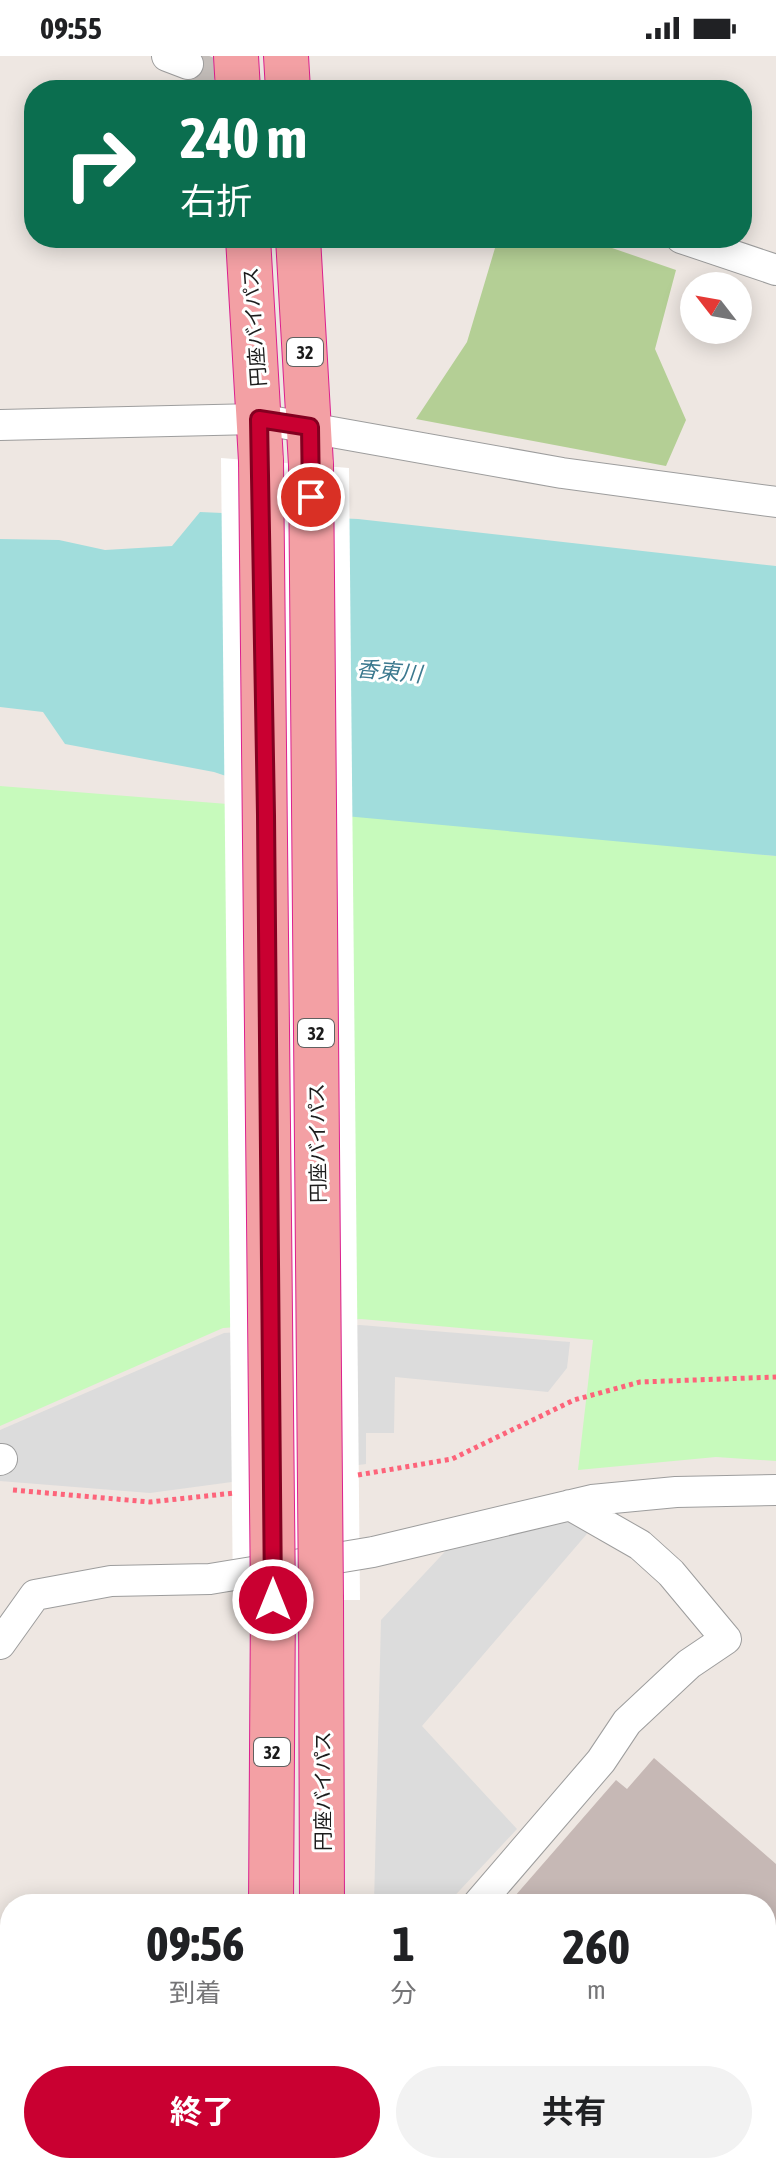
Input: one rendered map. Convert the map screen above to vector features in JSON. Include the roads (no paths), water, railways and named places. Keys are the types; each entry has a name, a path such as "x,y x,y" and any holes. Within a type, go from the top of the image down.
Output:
{"highway":[{"path":"236,56 237,80"},
{"path":"286,56 287,80"},
{"name":"円座バイパス","path":"249,248 260,440 273,1600 271,1894"},
{"name":"円座バイパス","path":"299,248 310,446 322,1894"}],"street":[{"path":"711,248 776,270"},
{"path":"0,425 260,440 562,473 776,502"},
{"path":"0,1644 35,1595 111,1581 210,1579 373,1552 592,1500 676,1492 776,1490"},
{"path":"487,1894 601,1761 627,1722 689,1664 726,1639 671,1573 640,1545 570,1505"}],"water":[{"name":"香東川","path":"200,512 358,519 776,566 776,856 345,816 214,772 65,744 43,712 0,707 0,539 59,540 105,550 172,546"}],"tunnel":[{"path":"188,64 230,80"}]}
